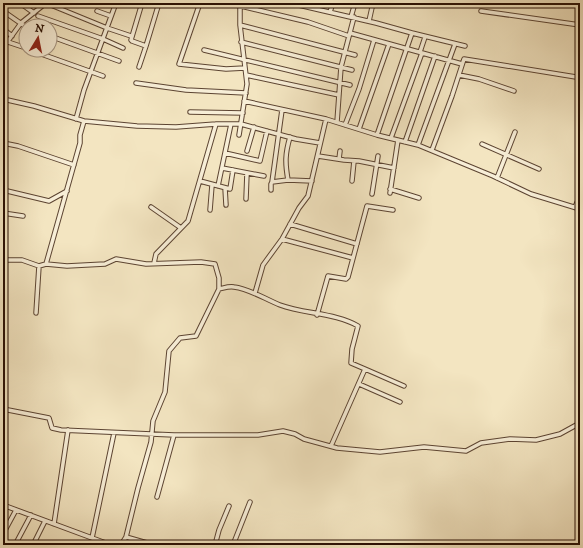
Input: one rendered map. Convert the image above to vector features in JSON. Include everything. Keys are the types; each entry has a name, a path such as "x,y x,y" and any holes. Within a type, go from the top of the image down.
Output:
{"street":[{"path":"20,3 34,13"},
{"path":"27,18 46,3 107,28 131,36"},
{"path":"76,119 91,71 116,3"},
{"path":"142,3 131,36 132,41 146,46"},
{"path":"138,67 159,3"},
{"path":"200,3 179,64 226,69 245,68"},
{"path":"290,3 309,5 425,37 465,46"},
{"path":"330,12 332,3"},
{"path":"337,122 341,67 350,35 355,3"},
{"path":"369,21 373,3"},
{"path":"239,135 242,124 242,113 247,84 241,42 240,5 308,22 350,35 407,48 462,64"},
{"path":"3,11 18,21"},
{"path":"97,11 111,16"},
{"path":"480,11 580,25"},
{"path":"38,16 103,39 123,48"},
{"path":"240,25 355,55"},
{"path":"3,48 18,27"},
{"path":"3,29 12,36"},
{"path":"377,135 412,33"},
{"path":"391,138 425,37"},
{"path":"58,39 119,61"},
{"path":"345,125 359,89 374,40"},
{"path":"8,42 18,45"},
{"path":"241,42 352,70"},
{"path":"359,129 389,44"},
{"path":"418,145 455,44"},
{"path":"204,50 244,58 350,84"},
{"path":"405,142 436,56"},
{"path":"53,58 103,76"},
{"path":"432,150 464,59 576,77"},
{"path":"246,75 339,95"},
{"path":"459,75 479,79 514,91"},
{"path":"136,83 186,90 246,93"},
{"path":"3,99 34,106 84,121 137,126 176,127 242,124 290,137 320,143"},
{"path":"244,101 326,119 377,135 418,145 531,194 580,209"},
{"path":"271,190 282,110"},
{"path":"190,112 242,113"},
{"path":"255,293 263,265 282,239 308,196 326,119"},
{"path":"46,264 74,165 84,121"},
{"path":"154,264 156,254 188,221 216,124"},
{"path":"218,186 231,124"},
{"path":"247,151 254,127"},
{"path":"225,153 260,161 267,131"},
{"path":"497,178 515,132"},
{"path":"288,180 285,160 290,137"},
{"path":"398,140 390,191 419,198"},
{"path":"3,143 18,146 74,165"},
{"path":"482,144 539,169"},
{"path":"338,159 340,151"},
{"path":"318,156 377,164 394,168"},
{"path":"372,194 378,156"},
{"path":"352,180 354,161"},
{"path":"222,168 264,176"},
{"path":"200,181 225,188 231,188 232,170"},
{"path":"246,199 247,173"},
{"path":"272,182 288,180 312,182"},
{"path":"210,210 212,185"},
{"path":"225,188 226,205"},
{"path":"3,190 49,201 67,191"},
{"path":"575,207 580,196"},
{"path":"317,315 328,277 347,278 367,206 393,210"},
{"path":"151,207 181,228"},
{"path":"3,213 23,216"},
{"path":"290,224 357,244"},
{"path":"282,239 353,258"},
{"path":"3,260 22,260 39,266 46,264 67,266 105,264 116,259 146,264 200,262 215,264 219,278 219,289 196,336 180,338 169,350 165,392 153,421 151,442 126,537 121,545"},
{"path":"36,313 39,266"},
{"path":"219,289 234,287 255,293 281,306 317,315 335,317 358,326 352,349 351,363 404,386"},
{"path":"332,446 365,369"},
{"path":"359,384 400,402"},
{"path":"3,410 49,418 52,428 68,430 174,435 258,435 283,431 295,434 304,439 332,446 380,452 424,447 466,451 481,443 510,438 536,440 560,434 580,423"},
{"path":"54,524 68,430"},
{"path":"92,538 114,433"},
{"path":"157,497 174,435"},
{"path":"233,545 250,502"},
{"path":"3,505 111,545"},
{"path":"215,545 219,530 229,506"},
{"path":"3,534 16,510"},
{"path":"15,545 31,515"},
{"path":"33,545 45,521"},
{"path":"126,537 154,545"}]}
